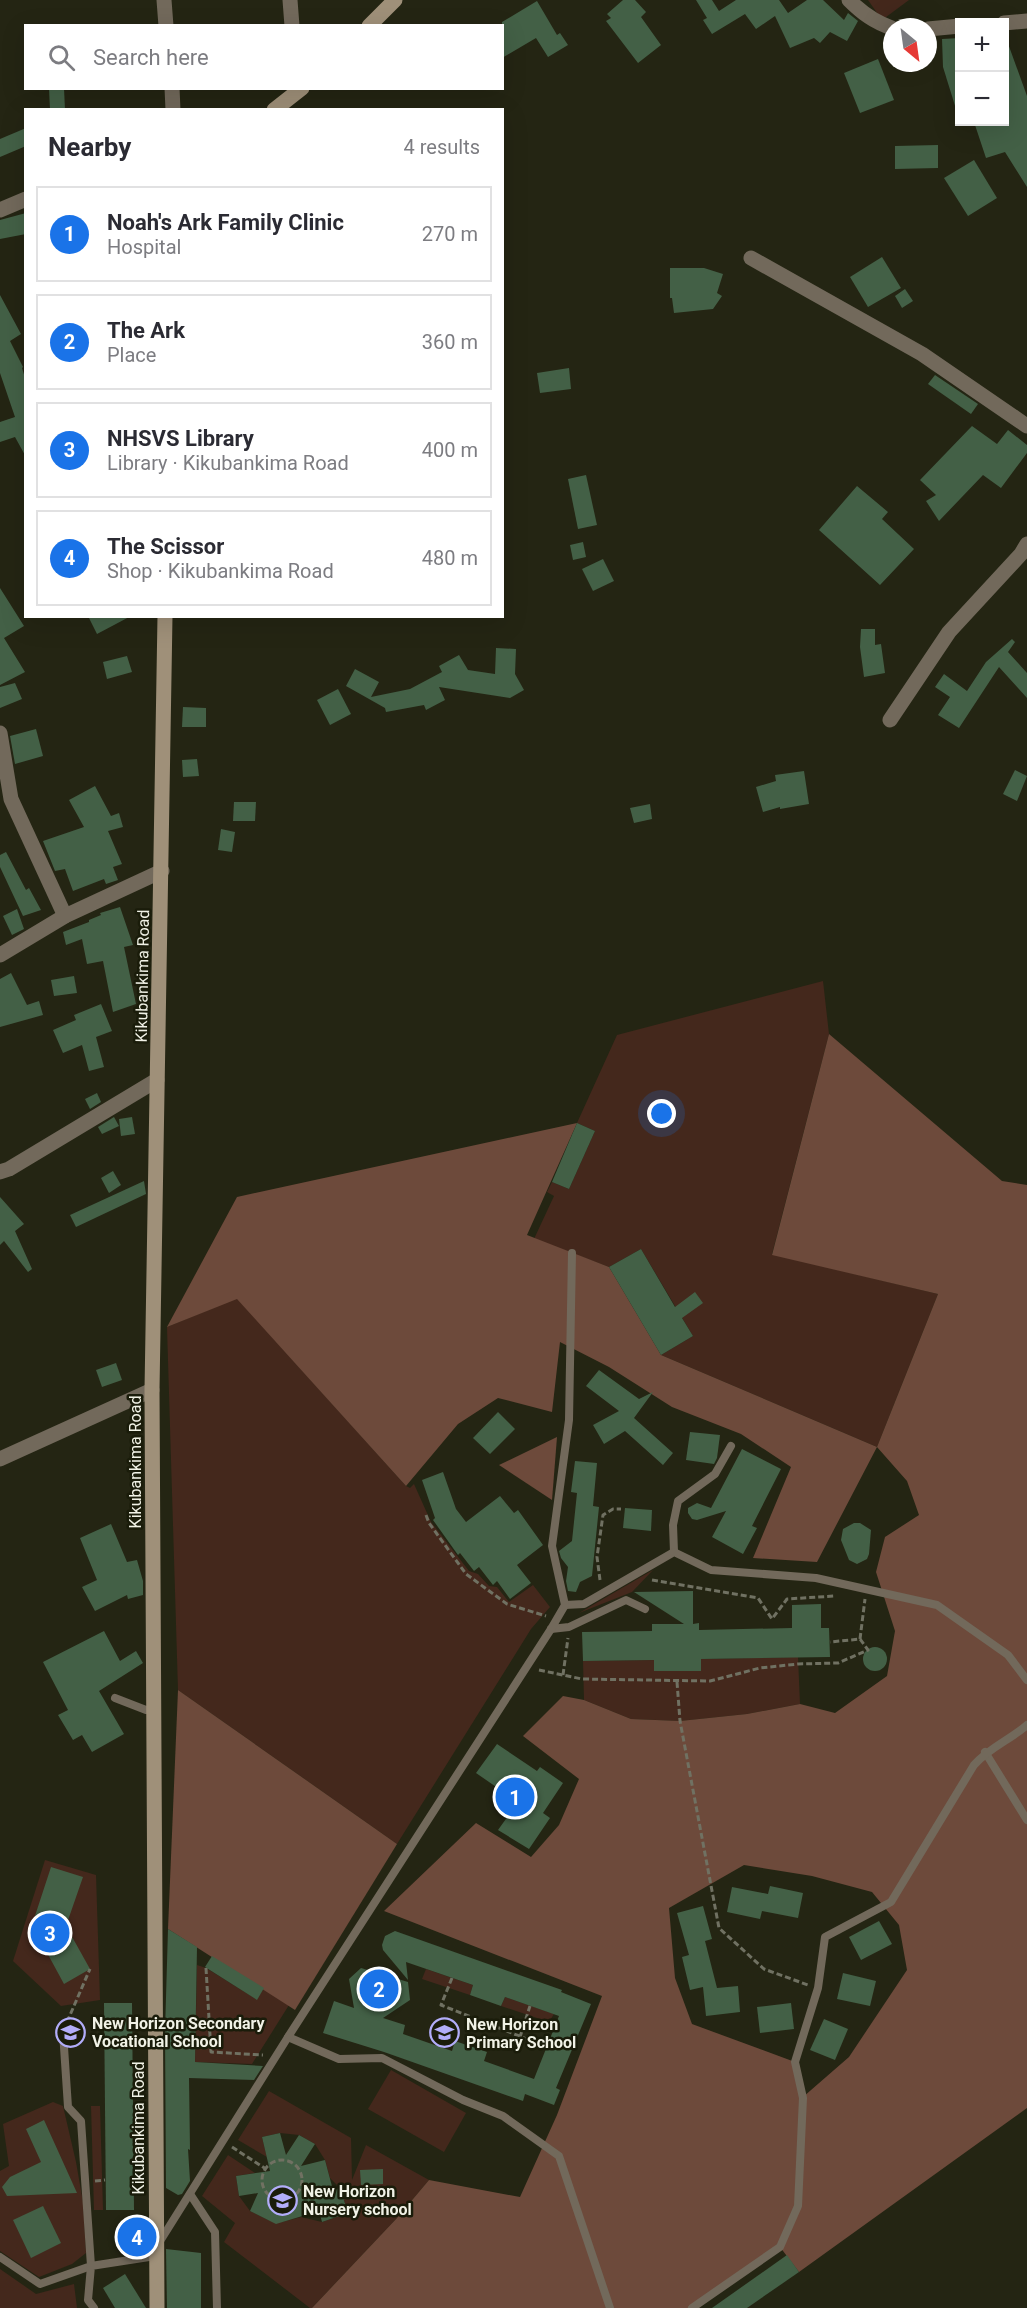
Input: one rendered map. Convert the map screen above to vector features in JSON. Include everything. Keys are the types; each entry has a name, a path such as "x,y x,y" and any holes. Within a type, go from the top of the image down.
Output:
{"street":[{"path":"164,0 166,24"},
{"path":"291,0 292,24"},
{"path":"371,24 395,0"},
{"path":"849,0 862,13 883,25"},
{"path":"1009,23 1027,21"},
{"path":"937,28 955,26"},
{"path":"172,90 173,108"},
{"path":"276,108 299,90"},
{"path":"0,210 24,200"},
{"path":"751,258 922,354 1027,426"},
{"path":"890,720 950,632 1021,554 1027,544"},
{"name":"Kikubankima Road","path":"157,2308 152,1390 165,618"},
{"path":"0,733 6,802 65,916"},
{"path":"0,955 65,916 162,871"},
{"path":"0,1172 9,1169 157,1080"},
{"path":"0,1459 152,1390"}],"lane":[{"path":"0,2257 40,2284 91,2266 149,2256 565,1605 552,1546 569,1420 572,1253"},
{"path":"674,1552 673,1525 678,1501 715,1474 730,1446"},
{"path":"565,1605 584,1604 674,1552"},
{"path":"674,1552 711,1570 816,1578 937,1605 1008,1655 1027,1680"},
{"path":"551,1629 569,1627 626,1600 645,1609"},
{"path":"115,1698 146,1710 154,1709"},
{"path":"692,2308 780,2247 798,2206 803,2098 795,2062 818,1988 825,1937 891,1902 974,1765 985,1752 1027,1725"},
{"path":"985,1752 1027,1820"},
{"path":"63,2032 68,2107 81,2121 91,2266 88,2300 94,2308"},
{"path":"288,2037 339,2059 382,2058 463,2100 503,2116 559,2156 610,2308"},
{"path":"190,2194 215,2232 217,2308"}],"path":[{"path":"602,1593 597,1557 603,1515 613,1509 621,1509"},
{"path":"426,1515 429,1524 466,1574 507,1604 556,1619"},
{"path":"658,1562 649,1580 758,1598 772,1619 786,1599 852,1595 856,1586"},
{"path":"525,1667 582,1678 677,1682 710,1681 760,1668 838,1663 868,1650 860,1639 867,1589"},
{"path":"563,1675 569,1627"},
{"path":"830,1642 860,1639"},
{"path":"677,1682 680,1721 719,1928 764,1970 818,1988"},
{"path":"206,1968 211,2052 277,2055"},
{"path":"63,2032 90,1969"},
{"path":"452,1978 441,2005 547,2047"},
{"path":"520,2037 530,2006"},
{"path":"233,2147 266,2169"},
{"path":"287,2159 299,2167 303,2180 298,2193 286,2200 272,2197 262,2186 263,2172 266,2169 272,2161 287,2159"}],"shaded area":[{"path":"868,0 909,0 883,18 882,20"},
{"path":"823,981 829,1034 772,1254 938,1294 877,1447 661,1355 693,1336 641,1249 609,1267 534,1239 554,1196 547,1192 552,1182 569,1189 595,1131 577,1123 617,1035"},
{"path":"829,1034 1002,1181 1027,1185 1027,2108 799,2272 780,2247 692,2308 312,2308 397,2218 429,2180 520,2197 557,2115 602,1996 384,1911 476,1823 531,1857 559,1825 579,1779 523,1736 563,1696 584,1700 631,1719 680,1721 747,1714 800,1704 835,1713 887,1676 895,1631 876,1572 885,1537 919,1515 907,1481 877,1447 938,1294 772,1255","holes":["744,1865 812,1876 872,1892 899,1925 907,1970 849,2057 803,2097 795,2062 692,2024 675,1978 669,1908"]},
{"path":"577,1123 527,1235 609,1267 661,1355 877,1447 817,1562 753,1558 791,1467 741,1434 672,1407 609,1367 560,1342 552,1412 498,1398 458,1424 406,1486 237,1299 167,1327 237,1197"},
{"path":"237,1298 406,1486 410,1488 414,1484 431,1522 469,1571 478,1574 489,1586 497,1587 509,1602 533,1585 550,1607 531,1629 397,1844 178,1690 167,1327"},
{"path":"557,1437 552,1500 499,1465"},
{"path":"653,1570 632,1592 579,1613"},
{"path":"798,1657 800,1704 747,1714 680,1721 631,1719 584,1700 583,1661 654,1660 654,1671 700,1671 701,1659"},
{"path":"178,1690 397,1844 295,2010 168,1929"},
{"path":"45,1860 96,1875 100,2000 61,2006 13,1961"},
{"path":"197,1965 206,1968 256,1999 264,1988 289,2005 252,2064 195,2062"},
{"path":"426,1969 473,1985 470,1995 422,1979"},
{"path":"505,1997 554,2014 549,2022 501,2006"},
{"path":"391,2070 466,2113 444,2152 368,2109"},
{"name":"New Horizon Nursery school","path":"269,2091 351,2138 352,2180 366,2145 429,2180 397,2218 312,2308 224,2242 235,2223 202,2196 228,2155 255,2173 236,2176 239,2196 250,2211 268,2220 282,2222 301,2217 322,2222 348,2213 340,2188 330,2178 325,2160 315,2144 299,2135 280,2133 262,2137 267,2157 238,2140"},
{"path":"53,2102 63,2106 76,2162 83,2202 86,2253 72,2264 39,2277 0,2251 0,2171 9,2166 3,2124"},
{"path":"91,2106 100,2106 103,2210 94,2210"},
{"path":"0,2269 36,2294 74,2284 77,2308 0,2308"}],"building":[{"path":"623,0 635,0 646,12 641,17 661,45 638,63 606,21 611,18 607,14"},
{"path":"696,0 712,0 719,11 736,0 779,0 788,13 807,0 823,0 844,20 848,13 858,21 847,41 830,32 820,43 814,38 790,48 775,16 756,29 745,14 712,34 703,20 707,18"},
{"path":"537,1 557,35 560,33 568,45 548,57 536,38 504,57 504,24 502,22"},
{"path":"955,38 955,106 943,67 942,39"},
{"path":"1009,46 1027,96 1027,187 1005,152 986,158 975,126 1009,126"},
{"path":"878,59 894,100 860,113 844,73"},
{"path":"49,90 64,90 65,108 50,108"},
{"path":"24,129 24,147 0,157 0,139"},
{"path":"938,145 938,168 895,169 895,146"},
{"path":"974,160 997,198 968,216 944,178"},
{"path":"24,214 24,234 0,239 0,220"},
{"path":"882,257 901,288 868,307 850,277"},
{"path":"670,268 704,268 723,274 717,293 722,296 713,309 674,313 672,298 670,298"},
{"path":"905,289 913,301 902,308 895,296"},
{"path":"0,295 21,334 10,341 23,367 24,374 24,453 15,437 0,442 0,422 15,417 0,373"},
{"path":"569,368 571,389 540,393 537,373"},
{"path":"935,375 978,404 971,414 928,384"},
{"path":"972,426 997,444 1008,430 1027,445 1027,453 1001,488 983,475 939,521 926,501 936,495 920,480"},
{"path":"586,475 597,525 578,529 568,479"},
{"path":"857,486 888,512 882,519 914,549 880,585 819,530"},
{"path":"583,542 586,557 573,560 570,545"},
{"path":"603,559 614,581 593,591 582,569"},
{"path":"0,588 24,626 4,638 25,672 0,685"},
{"path":"89,618 127,618 97,634"},
{"path":"861,629 875,629 875,645 881,644 885,673 864,677 860,647"},
{"path":"1012,639 1015,642 1008,652 1027,673 1027,698 999,667 959,728 938,715 950,697 935,687 944,674 967,691 986,662"},
{"path":"496,648 516,649 515,674 524,690 510,698 439,687 445,700 426,710 424,705 386,712 385,708 346,686 355,669 379,682 371,697 410,689 442,672 439,666 459,655 468,670 495,674"},
{"path":"127,656 132,672 107,679 103,662"},
{"path":"15,683 22,699 0,708 0,687"},
{"path":"338,689 351,714 330,725 317,700"},
{"path":"183,707 206,708 206,727 182,727"},
{"path":"36,729 43,756 15,764 10,736"},
{"path":"197,759 199,776 183,777 182,760"},
{"path":"1015,770 1027,776 1017,801 1003,794"},
{"path":"804,771 809,804 780,809 780,807 763,812 756,787 776,781 775,775"},
{"path":"95,786 111,816 119,813 123,827 108,831 122,864 113,867 118,880 106,884 104,879 73,891 65,869 55,871 43,841 84,827 69,800"},
{"path":"234,802 256,802 255,821 233,821"},
{"path":"650,804 652,819 634,823 630,808"},
{"path":"221,829 235,832 232,852 218,850"},
{"path":"6,852 26,890 29,888 41,910 23,916 0,867 0,855"},
{"path":"120,907 133,945 124,947 136,1004 113,1012 103,961 87,964 82,939 66,945 63,932 89,922 101,915 100,913"},
{"path":"17,909 24,929 12,935 3,916"},
{"path":"11,973 27,1005 39,1001 43,1015 0,1027 0,979"},
{"path":"74,976 77,993 54,996 51,980"},
{"path":"101,1004 112,1031 96,1037 104,1067 89,1071 82,1045 63,1053 53,1030 76,1020 74,1015"},
{"path":"97,1093 101,1102 90,1109 85,1099"},
{"path":"114,1117 119,1126 102,1134 98,1127"},
{"path":"132,1117 135,1134 121,1136 119,1119"},
{"path":"577,1123 595,1131 569,1189 552,1182"},
{"path":"113,1171 121,1185 109,1193 101,1178"},
{"path":"144,1181 146,1194 76,1227 70,1215"},
{"path":"0,1197 24,1224 15,1231 32,1269 28,1272 4,1241 0,1245"},
{"path":"641,1249 675,1307 695,1292 703,1303 682,1318 693,1336 661,1355 609,1267"},
{"path":"116,1363 122,1380 102,1387 96,1370"},
{"path":"599,1370 639,1399 653,1392 634,1418 673,1453 663,1465 625,1431 604,1444 593,1425 619,1411 586,1386"},
{"path":"498,1412 515,1429 490,1454 473,1438"},
{"path":"690,1432 720,1435 714,1464 686,1460"},
{"path":"742,1449 781,1469 752,1526 757,1528 743,1554 712,1537 726,1511 697,1520 692,1519 688,1513 688,1508 697,1503 711,1508"},
{"path":"575,1461 597,1463 593,1506 599,1507 592,1576 580,1582 576,1592 568,1591 566,1581 568,1567 559,1551 572,1541 577,1493 571,1492"},
{"path":"443,1472 456,1509 466,1522 500,1496 514,1513 518,1510 543,1545 517,1565 531,1583 510,1599 497,1581 493,1585 479,1567 474,1571 460,1553 458,1555 433,1520 435,1518 422,1480"},
{"path":"625,1508 652,1510 651,1531 623,1528"},
{"path":"854,1523 860,1523 871,1530 867,1559 857,1564 849,1560 841,1540 843,1529"},
{"path":"111,1524 127,1562 137,1560 143,1581 143,1595 128,1599 127,1595 95,1611 82,1587 97,1580 80,1538"},
{"path":"693,1591 693,1624 699,1623 699,1630 792,1628 792,1605 821,1604 821,1628 829,1628 830,1657 701,1659 701,1671 654,1671 654,1660 583,1661 582,1632 652,1631 652,1624 684,1624 634,1592"},
{"path":"104,1631 120,1661 136,1651 143,1663 99,1691 124,1734 92,1752 82,1735 73,1740 58,1715 68,1710 43,1662"},
{"path":"875,1647 883,1651 887,1659 883,1667 875,1671 867,1667 863,1659 867,1651"},
{"path":"497,1744 537,1771 540,1767 563,1783 543,1813 550,1818 529,1849 498,1830 518,1802 476,1773"},
{"path":"51,1867 83,1877 66,1926 90,1969 64,1984 32,1925"},
{"path":"770,1886 803,1893 798,1918 762,1911 760,1919 727,1912 732,1887 768,1894"},
{"path":"703,1906 712,1939 705,1941 717,1988 738,1986 740,2012 706,2016 703,1987 690,1990 682,1957 689,1955 677,1913"},
{"path":"879,1921 892,1944 861,1960 849,1937"},
{"path":"168,1929 197,1947 195,2062 263,2066 254,2080 189,2078 190,2181 182,2194 178,2195 166,2188 165,2031"},
{"path":"395,1931 562,1990 561,1992 591,2004 556,2088 560,2090 554,2105 525,2094 523,2101 323,2033 334,2001 354,2008 349,1979 361,1968 408,1982 410,2000 383,2018 405,2025 403,2034 452,2051 455,2041 487,2052 484,2061 534,2079 559,2016 505,1997 501,2006 470,1995 473,1985 406,1962 408,1980 383,1950 385,1936"},
{"path":"212,1956 264,1988 257,2000 205,1967"},
{"path":"843,1973 876,1981 870,2006 837,1999"},
{"path":"104,2003 132,2003 134,2210 106,2210"},
{"path":"791,2003 794,2029 760,2033 757,2007"},
{"path":"824,2019 848,2029 835,2060 810,2050"},
{"path":"44,2120 77,2193 7,2196 2,2187 10,2177 41,2162 26,2129"},
{"path":"280,2133 286,2155 299,2135 315,2144 301,2166 325,2160 333,2190 340,2188 348,2213 322,2222 319,2211 276,2224 250,2211 258,2193 239,2196 236,2176 270,2171 262,2137"},
{"path":"383,2169 383,2184 361,2185 360,2170"},
{"path":"43,2206 61,2243 31,2258 13,2220"},
{"path":"166,2249 201,2253 201,2308 167,2308"},
{"path":"787,2255 799,2272 747,2308 712,2308"},
{"path":"125,2274 146,2308 115,2308 103,2288"}],"place":[{"name":"Noah's Ark Family Clinic","path":"515,1797"},
{"name":"NHSVS Library","path":"50,1933"},
{"name":"The Ark","path":"379,1989"},
{"name":"New Horizon Secondary Vocational School","path":"71,2032"},
{"name":"New Horizon Primary School","path":"445,2033"},
{"name":"New Horizon Nursery school","path":"282,2200"},
{"name":"The Scissor","path":"137,2237"}]}
